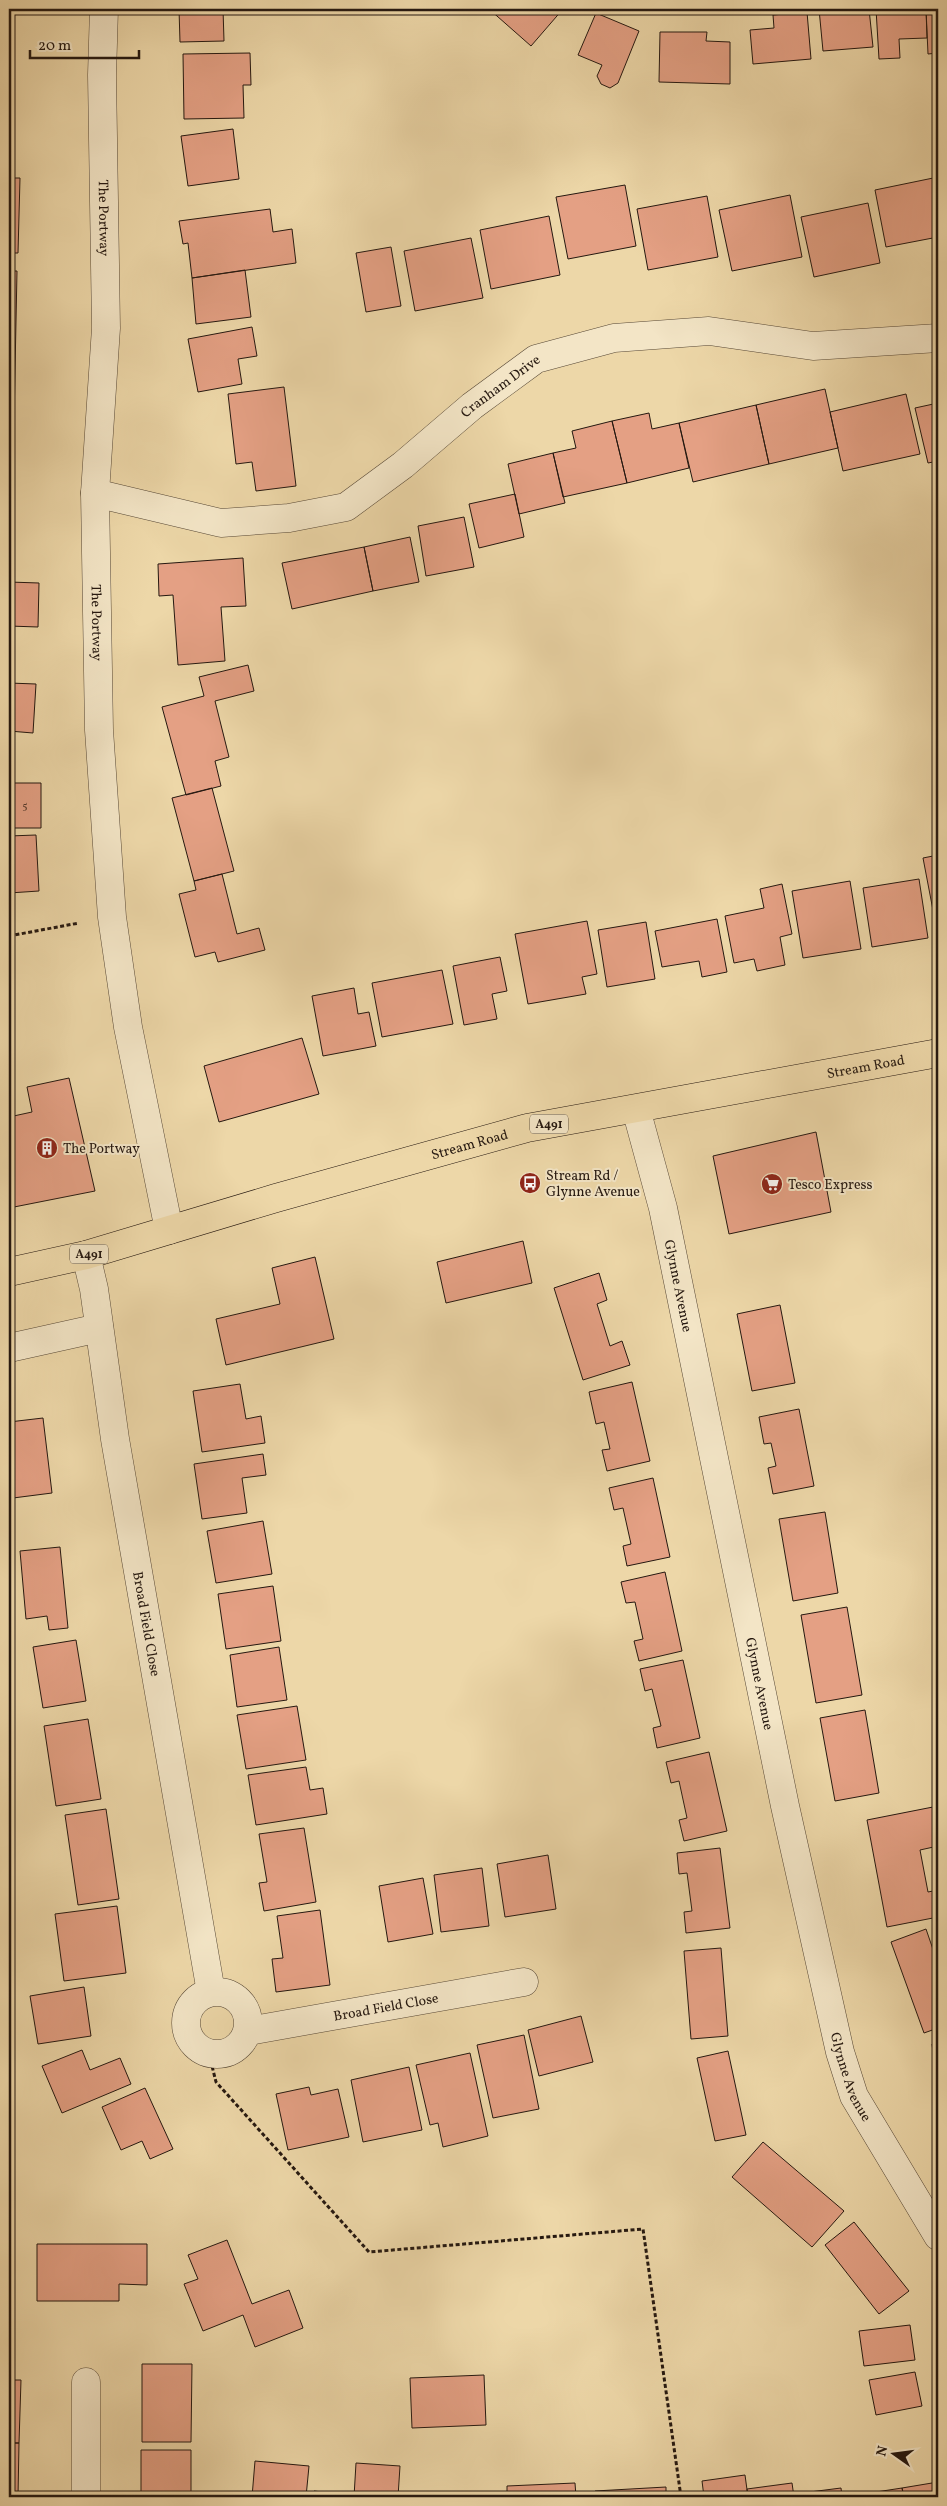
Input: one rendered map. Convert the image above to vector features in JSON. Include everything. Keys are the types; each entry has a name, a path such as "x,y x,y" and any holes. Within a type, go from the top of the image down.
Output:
{"highway":[{"name":"Stream Road","path":"9,1272 86,1255 276,1198 526,1128 938,1053"}],"street":[{"name":"The Portway","path":"104,9 102,75 106,328 95,493 99,730 112,917 128,1027 169,1230"},
{"name":"Cranham Drive","path":"95,493 221,523 289,518 346,506 403,465 472,406 536,359 614,338 709,331 813,346 938,338"},
{"name":"Glynne Avenue","path":"636,1108 663,1208 785,1806 840,2052 854,2096 938,2236"},
{"name":"Broad Field Close","path":"86,1255 99,1328 116,1449 211,1992"},
{"path":"9,1348 99,1328"},
{"name":"Broad Field Close","path":"248,2031 524,1982"},
{"path":"211,1992 226,1994 241,2002 248,2017 248,2031 240,2046 227,2054 209,2054 195,2046 186,2031 186,2013 197,2000 211,1992"},
{"path":"86,2382 86,2497"}],"path":[{"path":"9,936 112,917"},
{"path":"209,2054 216,2082 369,2252 643,2229 681,2497"}],"building":[{"path":"179,9 223,9 224,41 180,42"},
{"path":"489,9 563,9 531,46"},
{"path":"819,9 869,9 873,47 823,51"},
{"path":"876,9 926,9 927,38 899,39 900,58 879,59"},
{"path":"926,9 938,9 938,53 928,54"},
{"path":"807,12 811,59 753,64 750,30 774,28 773,15"},
{"path":"596,13 639,31 618,83 610,88 601,84 597,76 602,65 578,55"},
{"path":"660,32 707,32 706,41 730,42 730,84 659,82"},
{"path":"250,53 251,85 243,85 244,118 184,119 183,54"},
{"path":"9,77 11,134 9,135"},
{"path":"233,129 239,179 188,186 181,136"},
{"path":"938,177 938,237 886,247 875,190"},
{"path":"9,178 20,178 18,253 9,253"},
{"path":"625,185 636,246 568,259 556,197"},
{"path":"790,195 802,257 732,271 719,210"},
{"path":"707,196 718,257 648,270 637,209"},
{"path":"868,203 880,263 814,277 801,217"},
{"path":"270,209 273,232 292,229 296,263 192,278 188,243 183,244 179,221"},
{"path":"549,216 560,275 491,289 480,230"},
{"path":"471,238 483,298 415,311 404,251"},
{"path":"391,247 401,306 366,312 356,253"},
{"path":"245,270 251,317 196,324 192,278"},
{"path":"9,271 17,271 14,421 9,421"},
{"path":"252,327 257,356 238,359 242,384 198,392 188,339"},
{"path":"284,387 296,486 256,491 252,462 236,464 228,394"},
{"path":"825,389 838,448 769,464 756,405"},
{"path":"906,394 920,454 843,471 830,412"},
{"path":"938,403 938,461 928,463 915,408"},
{"path":"756,405 769,464 693,482 679,423"},
{"path":"649,413 652,429 679,423 689,468 627,483 612,421"},
{"path":"612,421 627,483 563,497 553,453 576,448 572,431"},
{"path":"9,436 14,436 14,509 9,509"},
{"path":"553,453 565,503 519,514 508,464"},
{"path":"515,494 524,537 479,548 469,504"},
{"path":"464,517 474,567 426,576 418,526"},
{"path":"9,532 12,532 12,570 9,570"},
{"path":"410,537 419,582 373,591 364,547"},
{"path":"364,547 373,591 292,609 282,563"},
{"path":"243,558 246,606 221,607 225,661 178,665 173,595 159,596 158,564"},
{"path":"9,582 39,583 38,627 9,626"},
{"path":"248,665 254,691 215,701 229,757 215,761 221,786 186,795 162,707 204,696 199,677"},
{"path":"9,683 36,684 33,733 9,731"},
{"path":"9,783 41,783 41,828 9,828"},
{"path":"212,788 234,871 194,881 172,798"},
{"path":"36,835 39,891 9,893 9,836"},
{"path":"938,855 938,926 936,926 923,858"},
{"path":"222,874 237,934 259,928 265,950 218,962 215,952 195,957 179,894 196,890 194,881"},
{"path":"919,879 928,938 872,947 863,888"},
{"path":"850,881 861,949 803,958 792,891"},
{"path":"782,884 792,934 780,937 785,965 757,971 754,959 734,963 725,916 764,908 760,889"},
{"path":"717,919 727,972 702,977 699,961 662,967 655,931"},
{"path":"587,921 597,974 582,977 586,994 528,1004 515,934"},
{"path":"646,922 655,979 607,987 598,930"},
{"path":"500,957 507,991 492,994 497,1019 464,1025 453,966"},
{"path":"442,970 453,1024 382,1037 372,983"},
{"path":"354,988 358,1014 369,1012 376,1046 323,1056 312,996"},
{"path":"302,1038 319,1094 219,1122 204,1066"},
{"name":"The Portway","path":"69,1078 95,1191 14,1207 9,1180 9,1117 32,1112 27,1087"},
{"name":"Tesco Express","path":"816,1132 831,1212 729,1234 713,1156"},
{"path":"523,1241 532,1283 446,1303 437,1262"},
{"path":"315,1257 334,1339 226,1365 216,1319 280,1304 272,1268"},
{"path":"599,1273 607,1300 597,1304 610,1346 622,1341 630,1365 583,1380 554,1288"},
{"path":"780,1305 795,1383 752,1391 737,1314"},
{"path":"632,1382 650,1461 607,1471 602,1450 610,1449 604,1422 596,1424 589,1392"},
{"path":"240,1384 246,1419 261,1416 265,1443 202,1452 193,1391"},
{"path":"799,1409 814,1486 773,1494 768,1468 776,1466 771,1443 764,1444 759,1417"},
{"path":"43,1418 52,1493 13,1498 11,1484 9,1484 9,1422"},
{"path":"263,1454 266,1475 242,1478 247,1513 202,1519 194,1464"},
{"path":"653,1478 670,1557 627,1566 623,1546 631,1544 623,1508 614,1510 609,1488"},
{"path":"825,1512 838,1593 793,1601 779,1519"},
{"path":"263,1521 272,1574 216,1583 207,1531"},
{"path":"60,1547 68,1628 49,1630 47,1616 26,1619 20,1551"},
{"path":"665,1572 682,1651 639,1661 634,1641 643,1639 635,1602 626,1603 621,1582"},
{"path":"273,1586 281,1641 226,1649 218,1594"},
{"path":"847,1607 862,1695 816,1703 801,1615"},
{"path":"76,1640 86,1701 43,1708 33,1647"},
{"path":"279,1647 287,1700 237,1707 230,1655"},
{"path":"683,1660 700,1738 657,1748 653,1728 661,1726 652,1689 645,1691 640,1669"},
{"path":"297,1706 306,1760 246,1769 237,1715"},
{"path":"865,1710 879,1793 835,1801 820,1718"},
{"path":"88,1719 101,1799 56,1806 44,1726"},
{"path":"709,1752 727,1831 684,1841 679,1820 687,1818 679,1781 671,1783 666,1762"},
{"path":"306,1767 310,1790 323,1788 327,1814 256,1825 248,1775"},
{"path":"938,1806 938,1846 920,1850 928,1892 938,1890 938,1917 887,1927 867,1820"},
{"path":"106,1809 119,1899 78,1905 65,1815"},
{"path":"304,1828 316,1902 264,1911 259,1883 267,1882 259,1834"},
{"path":"720,1848 730,1928 686,1933 684,1912 692,1911 687,1873 679,1874 677,1853"},
{"path":"548,1855 556,1909 505,1917 497,1864"},
{"path":"482,1868 489,1926 441,1932 434,1875"},
{"path":"423,1878 433,1934 388,1942 379,1886"},
{"path":"117,1906 126,1973 64,1981 55,1914"},
{"path":"320,1910 330,1985 276,1992 272,1959 283,1958 277,1916"},
{"path":"926,1929 938,1964 938,2028 924,2033 891,1942"},
{"path":"721,1948 728,2036 691,2039 684,1951"},
{"path":"84,1987 91,2036 38,2044 30,1996"},
{"path":"581,2016 593,2062 539,2076 528,2030"},
{"path":"524,2035 539,2109 493,2118 477,2045"},
{"path":"932,2044 938,2044 938,2092"},
{"path":"82,2050 90,2070 120,2058 131,2084 62,2113 42,2066"},
{"path":"728,2051 746,2135 715,2141 697,2058"},
{"path":"470,2053 488,2136 443,2147 438,2123 430,2125 416,2065"},
{"path":"409,2067 422,2130 363,2142 351,2080"},
{"path":"309,2087 311,2095 338,2089 349,2137 288,2150 276,2094"},
{"path":"145,2088 173,2149 150,2159 142,2141 121,2150 102,2107"},
{"path":"763,2142 844,2211 812,2247 732,2177"},
{"path":"854,2222 909,2291 879,2314 825,2245"},
{"path":"227,2240 252,2304 289,2290 303,2328 255,2347 243,2315 203,2331 184,2284 198,2279 188,2255"},
{"path":"37,2244 147,2244 147,2285 119,2284 119,2301 37,2301"},
{"path":"910,2325 915,2360 864,2366 859,2331"},
{"path":"142,2364 192,2364 191,2442 142,2442"},
{"path":"915,2372 922,2406 876,2415 869,2380"},
{"path":"484,2375 486,2425 412,2428 410,2378"},
{"path":"9,2380 21,2380 19,2443 9,2443"},
{"path":"9,2443 19,2443 18,2497 9,2497"},
{"path":"141,2450 191,2450 191,2497 141,2497"},
{"path":"255,2461 309,2466 306,2497 252,2497"},
{"path":"356,2463 400,2466 398,2497 354,2497"},
{"path":"745,2475 748,2497 704,2497 702,2481"},
{"path":"938,2482 938,2497 904,2497 902,2488"},
{"path":"575,2483 576,2497 507,2497 507,2486"},
{"path":"792,2483 794,2497 748,2497 747,2489"},
{"path":"666,2487 666,2497 595,2497 595,2491"},
{"path":"841,2488 842,2497 794,2497 794,2494"},
{"path":"902,2488 904,2497 850,2497 850,2496"},
{"path":"314,2491 346,2495 346,2497 314,2497"}],"place":[{"name":"The Portway","path":"47,1148"},
{"name":"Stream Rd / Glynne Avenue","path":"530,1183"},
{"name":"Tesco Express","path":"772,1184"}]}
